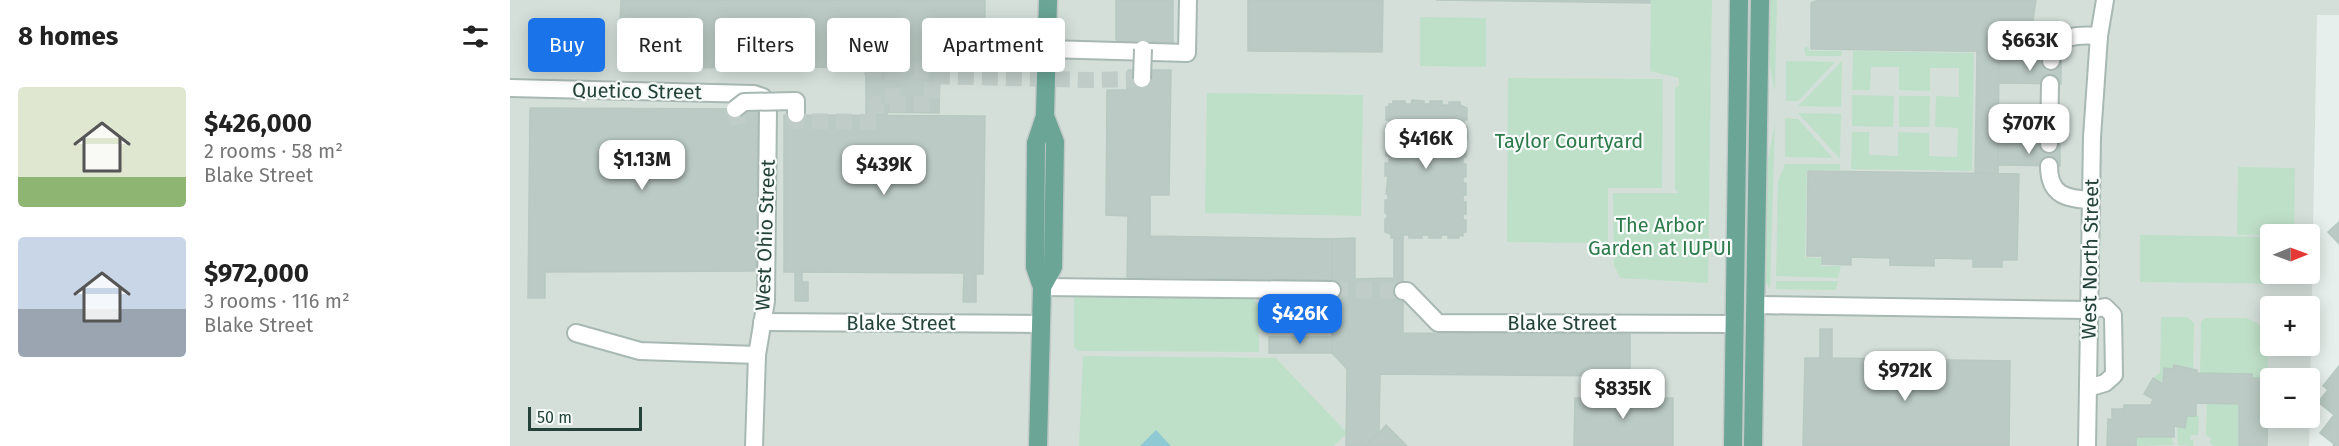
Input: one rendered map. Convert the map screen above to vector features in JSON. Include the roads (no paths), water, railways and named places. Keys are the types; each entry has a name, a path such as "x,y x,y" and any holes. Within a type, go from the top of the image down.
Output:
{"main road":[{"path":"1048,0 1048,18"},
{"path":"1733,446 1739,0"},
{"path":"1753,446 1760,0"},
{"path":"1038,446 1042,287 1035,267 1036,143 1045,116 1046,72"}],"street":[{"path":"1065,50 1187,53 1188,0"},
{"name":"West North Street","path":"2087,446 2092,137 2099,36 2104,0"},
{"path":"2051,61 2059,43 2069,36 2074,34 2099,36"},
{"path":"1142,79 1143,49"},
{"path":"2049,144 2050,84"},
{"name":"Quetico Street","path":"510,88 753,94 763,97"},
{"name":"West Ohio Street","path":"754,446 757,355 766,300 768,106 763,97"},
{"path":"735,109 744,102 796,101 796,114"},
{"path":"2049,166 2053,185 2063,196 2069,199 2091,200"},
{"path":"1042,287 1332,290"},
{"name":"Blake Street","path":"1403,291 1407,291 1438,322 1735,324"},
{"path":"1755,305 2089,310 2104,307 2114,315 2114,375 2105,383 2088,388"},
{"name":"Blake Street","path":"762,322 1041,324"},
{"path":"576,333 640,351 757,355"},
{"path":"1734,356 1755,356"}],"water":[{"path":"1156,430 1171,446 1140,446"}],"tunnel":[{"path":"910,69 933,72 940,76"},
{"path":"893,72 893,104"},
{"path":"796,114 795,121 876,122 876,104 932,104 932,76 1142,79"},
{"path":"735,109 740,129"},
{"path":"1332,290 1403,291"}],"park label":[{"name":"Taylor Courtyard","path":"1569,141"},
{"name":"The Arbor Garden at IUPUI","path":"1660,236"}]}
